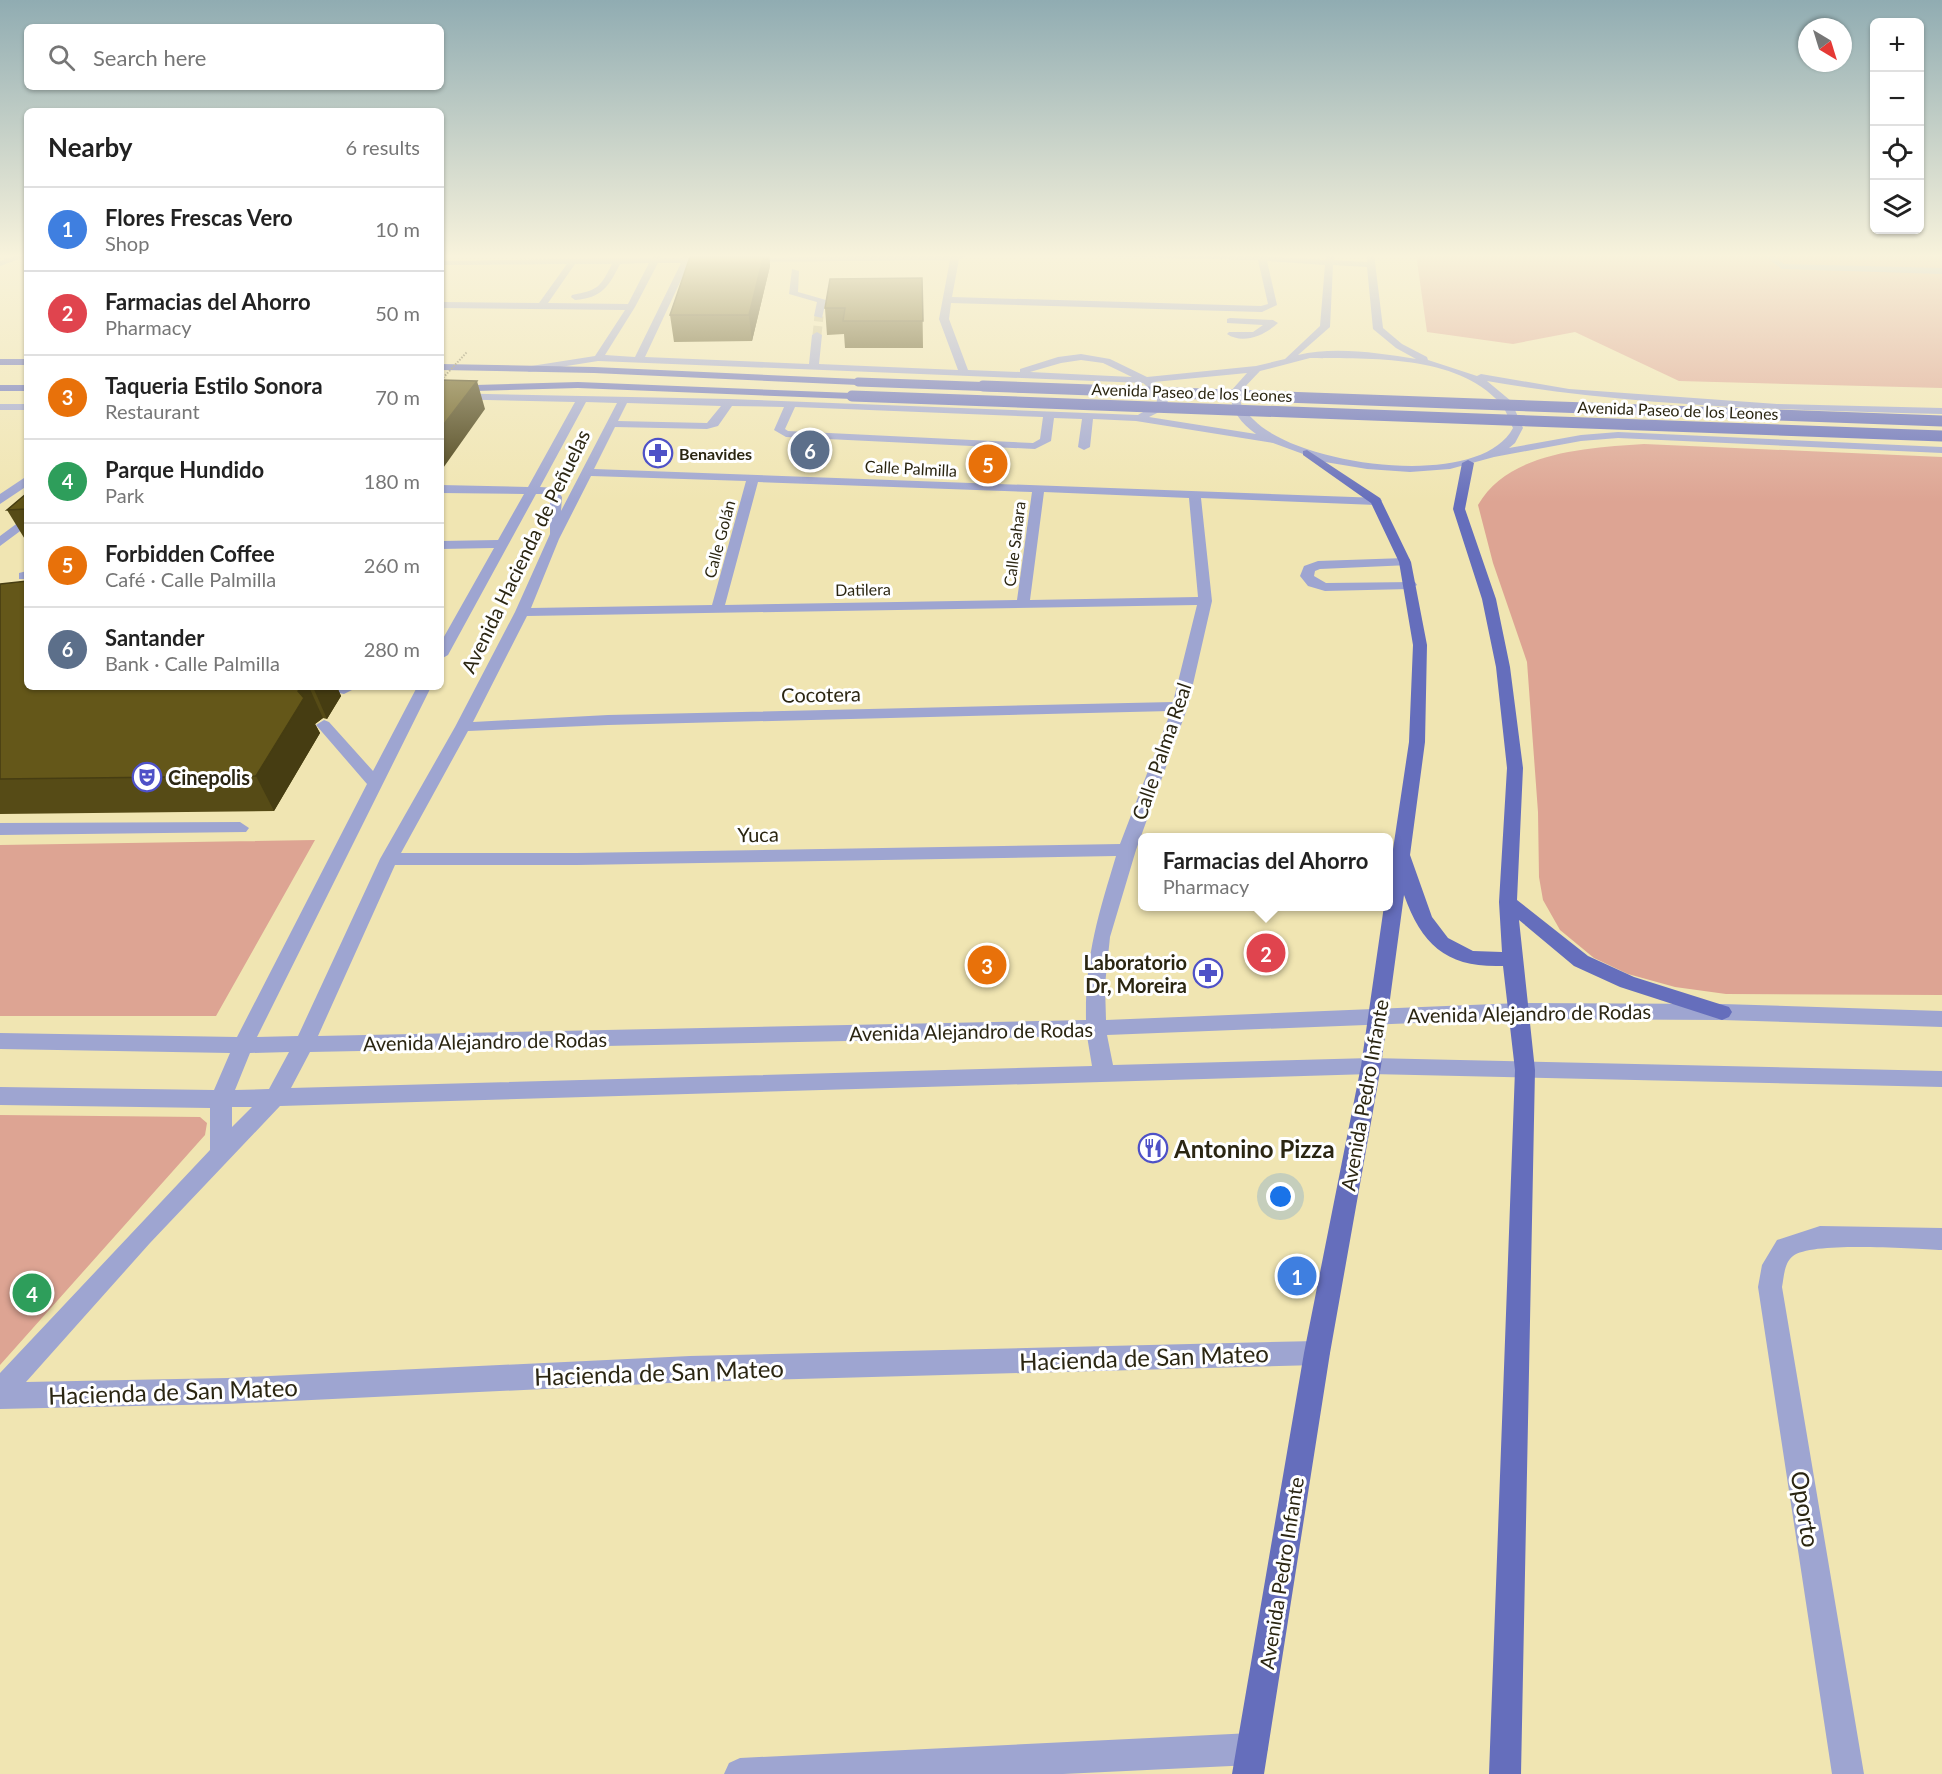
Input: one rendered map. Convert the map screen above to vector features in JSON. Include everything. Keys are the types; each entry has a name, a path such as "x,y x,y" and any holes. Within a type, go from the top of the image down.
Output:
{"main road":[{"path":"0,362 24,362"},
{"name":"Avenida Paseo de los Leones","path":"444,367 1942,421"},
{"name":"Avenida Paseo de los Leones","path":"444,389 578,385 1942,436"},
{"path":"0,388 24,388"},
{"name":"Avenida Pedro Infante","path":"1307,453 1376,501 1405,562 1410,585 1419,645 1417,742 1393,908"},
{"path":"1479,459 1459,509 1489,599 1503,667 1515,768 1508,902 1525,1070 1505,1774"},
{"path":"1401,851 1419,912 1429,931 1449,948 1470,958 1512,959"},
{"path":"1508,902 1581,961 1627,982 1722,1012"},
{"name":"Avenida Pedro Infante","path":"1250,1762 1317,1353 1371,1066 1393,911"}],"street":[{"path":"598,358 612,337"},
{"path":"639,359 649,337"},
{"path":"813,367 817,337"},
{"path":"951,337 965,374"},
{"path":"1232,337 1234,348"},
{"path":"1288,358 1313,337"},
{"path":"1388,337 1399,346 1433,364 1485,384 1515,412 1518,428 1509,443 1479,459"},
{"path":"1288,358 1343,355 1433,364"},
{"path":"1009,375 1070,357 1099,359 1144,380 1162,394 1163,401 1159,408 1136,418"},
{"name":"Avenida Paseo de los Leones","path":"529,369 598,358 1144,380 1256,369 1288,358"},
{"path":"1256,369 1235,392 1236,408 1248,424 1273,440"},
{"name":"Avenida Paseo de los Leones","path":"1466,375 1569,392 1777,406 1942,411"},
{"name":"Avenida Paseo de los Leones","path":"444,396 729,402 1136,418 1273,440 1307,453 1354,464 1405,468 1437,467 1581,438 1618,435 1942,450"},
{"name":"Avenida Hacienda de Peñuelas","path":"444,649 583,398"},
{"name":"Avenida Hacienda de Peñuelas","path":"0,1394 274,1097 304,1044 389,859 463,727 522,612 553,539 614,424 624,399"},
{"path":"614,424 707,426 714,424 729,402"},
{"path":"791,404 779,430 786,434 860,439 1035,446 1045,441 1049,416"},
{"path":"1777,406 1754,411 1750,416 1752,423 1773,436 1808,444"},
{"path":"0,407 24,407"},
{"path":"1084,447 1088,417"},
{"name":"Calle Palmilla","path":"588,472 753,477 1038,491 1376,501"},
{"name":"Calle Golán","path":"717,610 753,477"},
{"path":"0,500 24,482"},
{"path":"444,489 534,489 555,494 553,539"},
{"name":"Calle Sahara","path":"1023,603 1038,491"},
{"name":"Calle Palma Real","path":"1104,1074 1096,1028 1095,986 1101,938 1127,849 1180,706 1204,601 1195,496"},
{"path":"2,539 24,522"},
{"path":"444,545 502,544"},
{"path":"1405,562 1318,565 1309,569 1307,576 1313,582 1325,587 1410,585"},
{"name":"Datilera","path":"522,612 1204,601"},
{"path":"221,1152 221,1099 243,1046 374,782 422,690"},
{"name":"Cocotera","path":"463,727 608,720 1180,706"},
{"path":"324,725 374,782"},
{"path":"0,829 240,828"},
{"name":"Yuca","path":"389,859 601,859 1127,849"},
{"name":"Avenida Alejandro de Rodas","path":"0,1041 243,1046 1096,1028 1520,1011 1722,1012 1942,1019"},
{"path":"0,1096 221,1099 1371,1066 1942,1079"},
{"name":"Oporto","path":"1848,1774 1770,1287 1774,1265 1785,1248 1820,1237 1942,1239"},
{"name":"Hacienda de San Mateo","path":"0,1394 227,1391 690,1369 1317,1353"},
{"path":"740,1774 1250,1762"}],"path":[{"path":"444,377 466,352"}],"shaded area":[{"path":"1461,337 1550,337 1513,344"},
{"path":"1585,337 1942,337 1942,388 1679,381"},
{"path":"1644,444 1942,457 1942,995 1726,994 1675,987 1628,974 1594,958 1560,930 1543,900 1539,877 1538,812 1527,662 1493,563 1478,505 1492,487 1509,473 1529,463 1575,451"},
{"path":"315,840 216,1016 0,1016 0,845"},
{"path":"0,1115 200,1117 207,1123 205,1135 0,1365"}],"building":[{"path":"444,380 477,381 444,424"},
{"path":"24,496 24,509 7,510"},
{"name":"Cinepolis","path":"24,581 24,690 299,690 304,698 256,776 0,779 0,584"}],"place":[{"name":"Santander","path":"810,450"},
{"name":"Benavides","path":"658,453"},
{"name":"Forbidden Coffee","path":"988,464"},
{"name":"Cinepolis","path":"147,777"},
{"name":"Farmacias del Ahorro","path":"1266,953"},
{"name":"Taqueria Estilo Sonora","path":"987,965"},
{"name":"Laboratorio Dr, Moreira","path":"1208,973"},
{"name":"Antonino Pizza","path":"1153,1148"},
{"name":"Flores Frescas Vero","path":"1297,1276"},
{"name":"Parque Hundido","path":"32,1293"}]}
